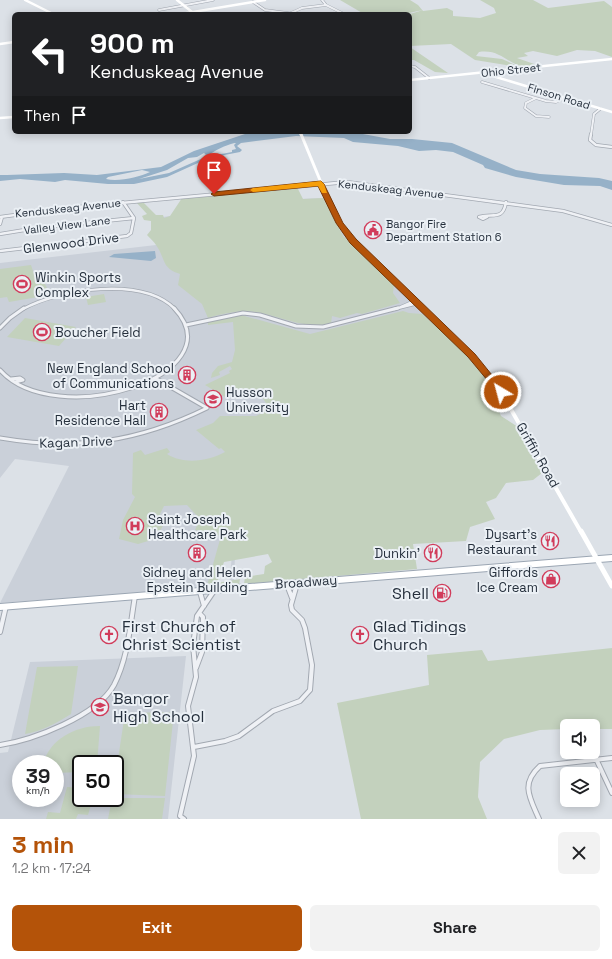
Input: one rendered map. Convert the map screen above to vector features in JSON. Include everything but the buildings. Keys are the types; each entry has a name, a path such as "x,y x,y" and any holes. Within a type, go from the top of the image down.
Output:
{"main road":[{"path":"25,0 49,12"},
{"path":"29,0 54,12"},
{"path":"177,0 192,12"},
{"path":"198,12 265,0"},
{"path":"0,44 12,42"},
{"name":"Ohio Street","path":"412,80 612,59"},
{"name":"Finson Road","path":"483,73 612,112"},
{"path":"0,118 12,117"},
{"name":"Griffin Road","path":"301,134 321,184 340,223 353,241 472,356 501,392 612,586"},
{"name":"Broadway","path":"3,606 200,592 297,582 612,558"}],"street":[{"path":"159,10 213,0"},
{"path":"322,0 326,5 340,12"},
{"path":"253,2 265,10 282,12"},
{"path":"293,12 302,8 326,5"},
{"path":"412,66 430,78"},
{"path":"482,82 552,102 565,98"},
{"path":"536,98 526,102 525,108 536,116 549,118"},
{"path":"600,109 594,114 590,140 596,145 612,146"},
{"name":"Kenduskeag Avenue","path":"1,217 47,210 123,202 346,182 506,202 563,211 612,225"},
{"path":"123,202 134,218"},
{"path":"487,217 495,216 501,212 504,209 506,202"},
{"path":"0,224 1,217"},
{"name":"Valley View Lane","path":"0,234 37,228 134,218"},
{"name":"Glenwood Drive","path":"0,251 120,238 131,233 134,218"},
{"path":"0,328 16,314 42,300 73,292 98,289 130,291 158,299 179,313 186,325 188,339 183,353 172,366 155,378 120,391 75,397 43,394 21,387 0,370"},
{"path":"186,325 243,313 260,315 296,326 323,327 417,302"},
{"path":"11,379 20,378 22,380 20,382 15,382"},
{"name":"Kagan Drive","path":"0,438 22,443 102,443 122,440 162,429 207,408 155,378"},
{"path":"194,747 225,741 239,736 273,711 300,701 310,690 312,664 305,628 302,620 292,610 292,598 297,582"},
{"path":"287,583 292,598"},
{"path":"196,668 192,655 197,616 200,614 214,590"},
{"path":"200,592 204,606"},
{"path":"0,745 31,739 62,727 97,703 114,687 122,667 135,596"},
{"path":"0,632 3,606"},
{"path":"184,819 180,816 193,767 194,747 188,706 202,646 203,617 200,614"},
{"path":"539,819 530,796 528,784 531,774 535,770 540,766 597,761 612,758"},
{"path":"597,761 612,793"}],"shaded area":[{"name":"Husson University","path":"324,198 347,238 460,347 493,385 359,414 378,506 235,555 234,585 229,586 232,555 223,555 215,587 0,603 69,466 15,459 0,478 0,263 156,245 155,218 299,199"},
{"name":"Bangor High School","path":"186,656 168,819 0,819 0,753 8,752 30,662"}],"green space":[{"path":"340,0 410,0 418,5 422,10 412,12 361,12"},
{"path":"480,0 533,0 548,8 604,1 612,7 612,57 595,51 577,50 557,56 533,51 524,53 528,56 517,58 537,65 526,67 512,63 498,54 479,52 476,56 502,59 520,67 513,69 506,65 475,60 451,44 412,46 412,13 422,10 447,8 453,11 453,16 480,18 496,13 494,8"},
{"path":"412,48 448,73 435,72 412,60"},
{"path":"297,187 303,199 323,198 343,236 394,285 393,293 400,303 362,314 357,313 340,318 332,316 331,324 320,325 303,324 248,311 228,313 208,318 202,304 178,285 180,274 174,272 167,266 156,245 147,235 151,230 151,221 144,220 142,216 147,214 136,202 142,201 156,215 163,215 164,218 170,216 182,198"},
{"name":"Winkin Sports Complex","path":"31,265 36,280 43,280 48,290 38,295 38,297 9,302 7,297 0,298 0,269"},
{"path":"104,294 106,302 88,305 86,297"},
{"path":"403,311 422,314 457,345 494,388 494,400 501,416 518,427 542,473 533,480 506,483 496,498 486,502 495,519 470,527 466,541 413,544 417,569 244,584 245,577 264,574 265,566 272,562 268,554 224,562 217,583 240,579 239,585 206,589 221,536 195,530 200,519 187,505 164,506 160,514 164,524 155,539 138,544 119,539 123,520 135,497 132,494 133,453 141,450 145,455 167,448 170,452 167,454 181,460 189,461 212,458 225,452 221,448 219,449 196,430 213,423 220,416 256,416 264,412 266,403 261,396 235,394 225,397 205,385 230,373 229,371 232,369 230,366 219,372 220,375 211,378 212,373 218,366 232,362 235,350 233,322 208,325 208,322 241,315 310,334"},
{"name":"Boucher Field","path":"25,318 76,327 59,346 7,337"},
{"path":"612,648 612,729 600,729 600,719 560,719 560,729 540,730 504,739 480,762 478,797 487,819 361,819 337,703 429,685 427,655 482,650 488,661"},
{"path":"78,666 71,714 49,726 25,734 37,667"},
{"path":"174,712 165,796 124,794 124,755 119,755 125,713"},
{"path":"100,726 98,755 72,755 72,772 64,773 64,755 46,755 58,741 73,731"},
{"path":"67,787 72,787 72,807 90,807 88,815 78,814 76,819 46,819 48,812 60,813 62,807 64,807 64,798"},
{"path":"124,798 165,798 162,819 108,819 110,807 124,807"}],"water":[{"path":"245,134 363,134 390,139 412,139 452,143 516,170 540,174 599,178 612,181 612,190 600,186 564,185 516,177 485,168 483,165 453,152 436,150 419,151 398,146 353,142 344,138 296,136 241,143 237,146 242,150 240,152 209,158 167,177 134,184 108,184 65,180 55,182 20,179 0,181 0,175 64,173 97,175 161,167 194,151","holes":["236,143 234,145 236,149 232,150 232,152 210,155 214,151","204,153 206,155 203,158 169,173 139,179 167,170 188,158 197,157","142,170 150,172 140,176 123,179 106,179 108,177"]},
{"path":"155,251 156,258 151,261 109,257 114,254"}],"slow traffic":[{"path":"253,190 321,184 324,192"}],"place":[{"name":"Bangor Fire Department Station 6","path":"373,230"},
{"name":"Winkin Sports Complex","path":"22,284"},
{"name":"Boucher Field","path":"42,332"},
{"name":"New England School of Communications","path":"187,375"},
{"name":"Husson University","path":"213,399"},
{"name":"Hart Residence Hall","path":"159,412"},
{"name":"Saint Joseph Healthcare Park","path":"135,526"},
{"name":"Dysart's Restaurant","path":"550,541"},
{"name":"Sidney and Helen Epstein Building","path":"197,553"},
{"name":"Dunkin'","path":"433,553"},
{"name":"Giffords Ice Cream","path":"551,579"},
{"name":"Shell","path":"442,593"},
{"name":"First Church of Christ Scientist","path":"109,635"},
{"name":"Glad Tidings Church","path":"360,635"},
{"name":"Bangor High School","path":"100,707"}],"route":[{"path":"214,194 321,184 340,223 353,241 472,356 501,392"}]}
